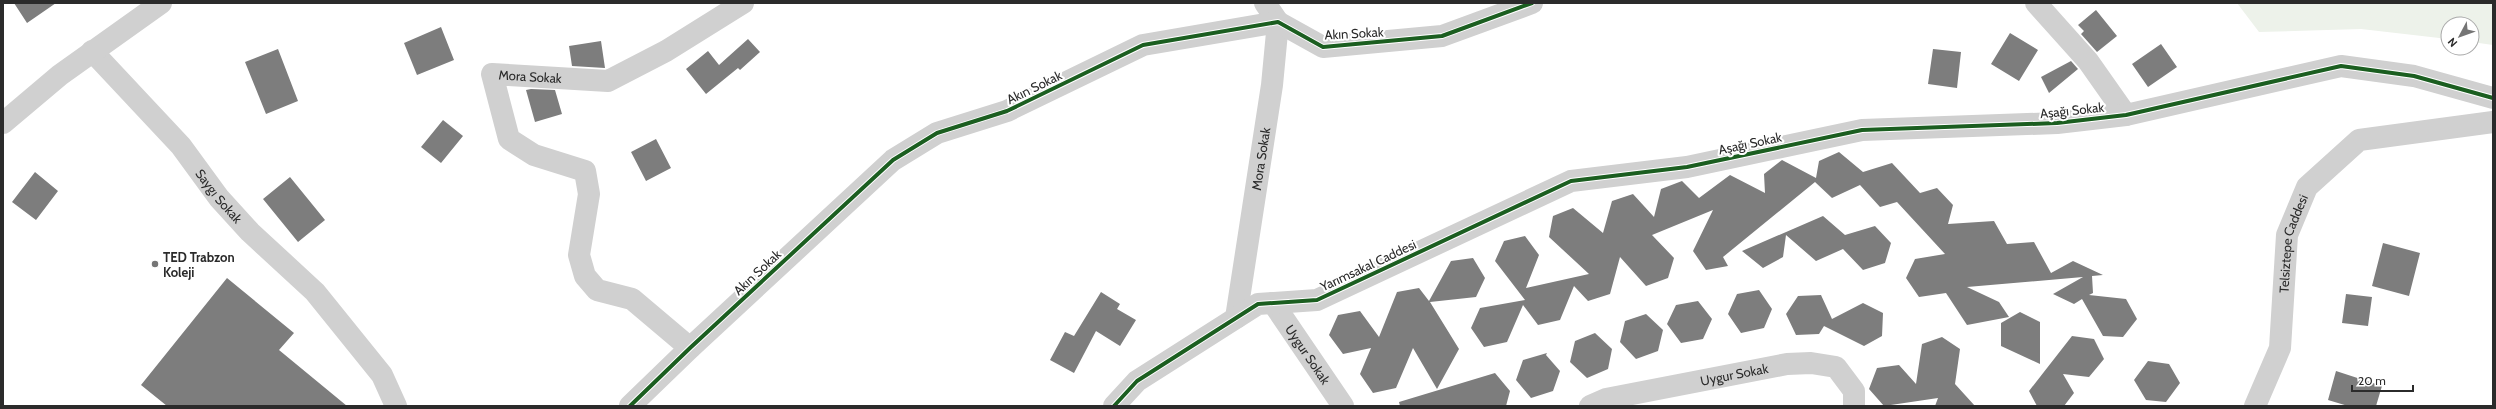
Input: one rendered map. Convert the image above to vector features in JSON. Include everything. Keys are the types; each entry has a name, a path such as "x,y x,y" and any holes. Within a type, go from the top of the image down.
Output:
{"street":[{"path":"3,123 92,51 161,3"},
{"name":"Mora Sokak","path":"690,348 632,299 597,290 585,276 579,255 589,194 586,171 534,155 509,139 492,74 608,81 666,51 743,3"},
{"path":"1265,3 1278,22"},
{"name":"Akın Sokak","path":"630,406 690,348 893,160 937,133 1007,111 1143,46 1278,22 1323,47 1442,36 1532,3"},
{"name":"Aşağı Sokak","path":"2036,3 2088,61 2126,115"},
{"name":"Mora Sokak","path":"1236,318 1272,85 1278,22"},
{"name":"Saygı Sokak","path":"92,51 180,146 219,198 250,232 315,292 382,375 396,406"},
{"name":"Aşağı Sokak","path":"1648,171 1687,167 1862,130 2057,123 2126,115 2341,66 2414,76 2493,98"},
{"name":"Telsiztepe Caddesi","path":"2255,406 2280,348 2287,235 2307,187 2360,140 2493,122"},
{"name":"Yarımsakal Caddesi","path":"1114,406 1137,381 1258,304 1318,300 1570,181 1648,171"},
{"name":"Uygur Sokak","path":"1273,303 1343,406"},
{"name":"Uygur Sokak","path":"1590,406 1606,399 1787,364 1811,363 1836,367 1854,391 1854,406"}],"shaded area":[{"path":"2237,3 2493,3 2493,45 2480,43 2480,16 2440,16 2440,38 2361,29 2259,32"}],"building":[{"path":"14,3 56,3 27,23"},
{"path":"2096,10 2117,36 2097,52 2081,34 2084,31 2078,25"},
{"path":"441,27 454,60 417,75 404,43"},
{"path":"2010,33 2038,50 2019,81 1991,64"},
{"path":"748,39 760,52 740,70 738,68 706,94 686,69 708,51 719,65"},
{"path":"601,41 605,68 572,66 569,46"},
{"path":"2161,44 2177,67 2148,87 2132,64"},
{"path":"278,49 298,101 266,114 245,62"},
{"path":"1933,49 1961,52 1957,88 1928,84"},
{"path":"2071,61 2078,69 2049,93 2041,77"},
{"path":"526,90 555,90 562,114 535,122"},
{"path":"443,120 463,136 441,163 421,147"},
{"path":"656,139 671,168 646,181 631,152"},
{"path":"1839,152 1863,172 1892,163 1920,193 1937,188 1953,205 1948,224 1994,221 2007,244 2034,242 2051,273 2073,261 2103,275 2092,276 2093,293 2089,295 2126,299 2137,319 2123,337 2103,336 2082,299 2074,304 2053,294 2083,277 1967,287 1999,302 2009,317 1967,325 1946,293 1919,297 1906,278 1915,259 1945,254 1897,202 1880,207 1860,185 1832,198 1815,182 1723,257 1728,266 1706,270 1693,251 1713,210 1652,235 1674,258 1668,278 1646,286 1620,257 1610,294 1588,301 1574,286 1560,320 1538,325 1523,305 1507,342 1484,347 1471,328 1480,308 1525,300 1495,261 1504,241 1525,236 1539,255 1526,288 1589,274 1549,237 1553,216 1573,208 1603,233 1612,201 1633,194 1654,217 1661,189 1682,181 1699,198 1730,175 1765,193 1764,174 1782,160 1816,178 1819,161"},
{"path":"35,172 58,191 36,220 12,202"},
{"path":"290,177 325,220 298,242 263,199"},
{"path":"1823,216 1845,235 1875,226 1891,243 1885,263 1863,270 1843,249 1816,261 1786,235 1783,257 1763,268 1742,251"},
{"path":"2383,243 2420,253 2409,296 2372,286"},
{"path":"1473,258 1485,278 1476,297 1430,302 1459,349 1437,389 1413,348 1396,388 1373,393 1360,374 1371,348 1343,354 1329,335 1338,315 1360,311 1379,337 1397,292 1419,288 1429,301 1451,261"},
{"path":"227,278 294,333 279,350 347,406 167,406 141,385"},
{"path":"1759,290 1772,309 1764,328 1741,333 1728,314 1737,294"},
{"path":"1101,292 1120,304 1117,309 1136,320 1120,346 1096,331 1074,373 1050,360 1065,332 1074,336"},
{"path":"2346,294 2372,297 2368,326 2342,323"},
{"path":"1821,295 1832,319 1863,303 1883,313 1882,336 1864,346 1824,326 1819,334 1796,335 1786,314 1798,296"},
{"path":"1698,301 1712,319 1703,339 1681,343 1667,324 1676,305"},
{"path":"2020,312 2040,322 2040,364 2001,346 2001,323"},
{"path":"1646,314 1663,330 1658,351 1636,359 1620,342 1625,321"},
{"path":"1595,333 1612,349 1608,369 1587,378 1570,362 1575,341"},
{"path":"2072,336 2094,339 2104,359 2089,377 2063,374 2074,393 2064,406 2037,406 2029,391"},
{"path":"1942,337 1960,349 1955,384 1975,406 1935,406 1938,398 1884,406 1869,389 1877,368 1899,365 1916,384 1922,344"},
{"path":"1547,353 1546,355 1560,371 1553,391 1531,398 1516,380 1523,360"},
{"path":"2148,361 2169,364 2180,383 2166,402 2146,400 2134,380"},
{"path":"2336,371 2382,386 2376,406 2348,406 2328,400"},
{"path":"1495,373 1510,391 1506,406 1400,406 1399,402"}],"cycle path":[{"path":"630,406 690,348 893,160 937,133 1007,111 1143,45 1278,22 1323,47 1442,36 1532,3"},
{"path":"1114,406 1137,381 1258,304 1317,300 1571,181 1687,167 1862,130 2057,123 2126,115 2341,66 2414,76 2493,98"}],"place":[{"name":"TED Trabzon Koleji","path":"155,264"}]}
